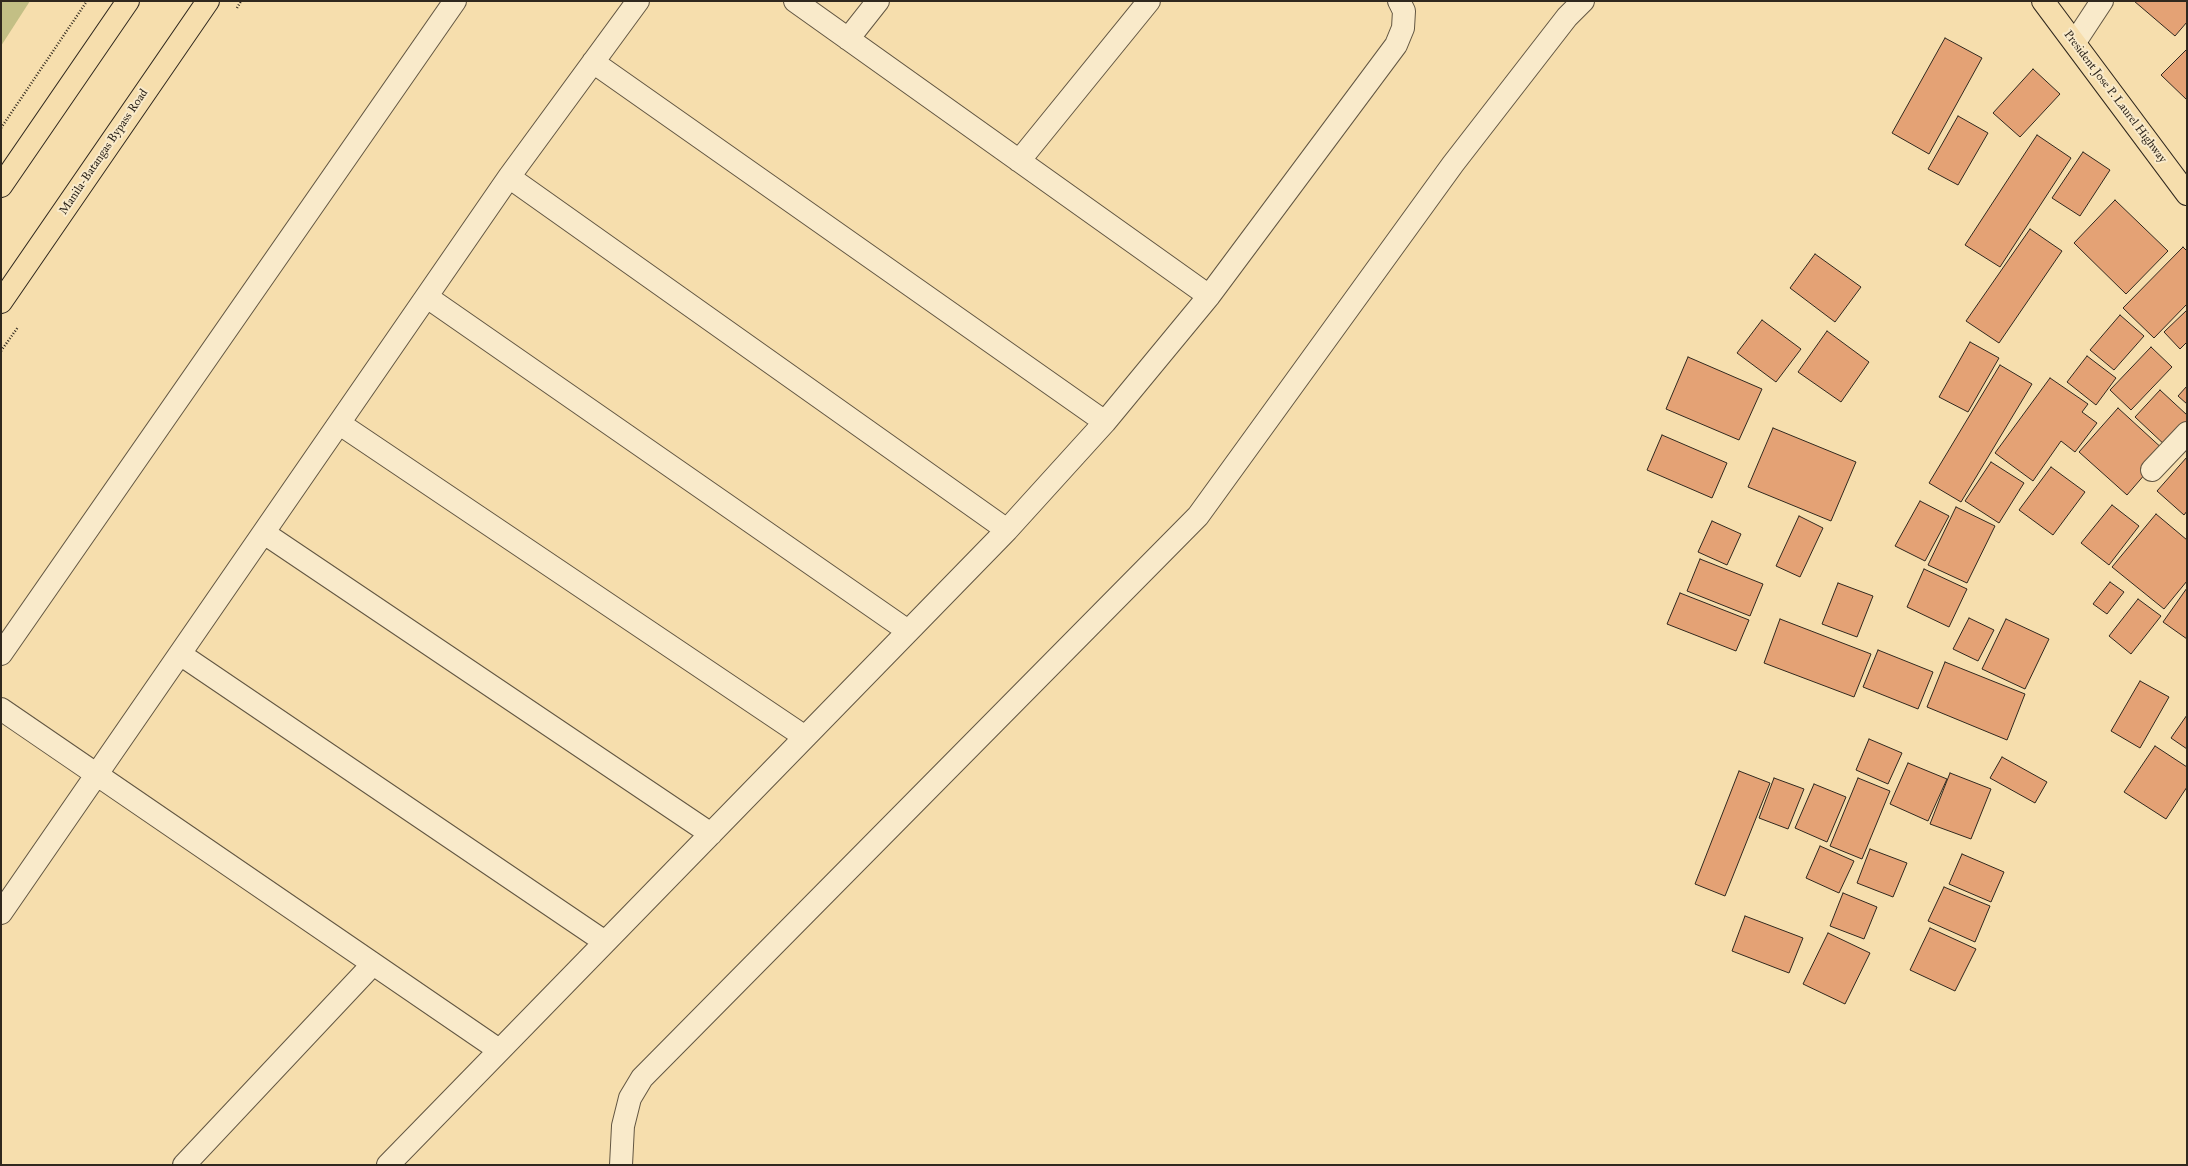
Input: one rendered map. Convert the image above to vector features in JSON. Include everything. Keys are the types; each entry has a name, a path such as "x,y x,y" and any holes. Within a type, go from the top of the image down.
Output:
{"main road":[{"path":"1,186 128,1"},
{"name":"Manila-Batangas Bypass Road","path":"1,302 208,1"},
{"name":"President Jose P. Laurel Highway","path":"2043,1 2187,194"}],"street":[{"path":"1,654 455,1"},
{"path":"1,913 98,775 510,177 638,1"},
{"path":"795,1 1209,296"},
{"path":"848,39 878,1"},
{"path":"1019,161 1149,1"},
{"path":"388,1165 1008,530 1106,422 1209,296 1396,45 1403,28 1404,11 1398,1"},
{"path":"621,1165 623,1126 630,1098 642,1078 1198,516 1453,164 1567,17 1583,1"},
{"path":"2075,42 2102,1"},
{"path":"593,62 1106,422"},
{"path":"510,177 1008,530"},
{"path":"427,297 908,632"},
{"path":"340,424 805,737"},
{"path":"2152,470 2187,433"},
{"path":"264,533 711,834"},
{"path":"180,654 605,942"},
{"path":"1,709 499,1050"},
{"path":"184,1165 373,964"}],"path":[{"path":"1,128 87,1"}],"shaded area":[{"path":"1,1 30,1 1,46"}],"building":[{"path":"2134,1 2187,1 2187,22 2175,36"},
{"path":"1945,38 1982,58 1929,154 1892,133"},
{"path":"2187,49 2187,100 2161,75"},
{"path":"2033,69 2060,94 2020,137 1993,113"},
{"path":"1958,116 1988,133 1958,185 1928,169"},
{"path":"2037,135 2071,158 2000,267 1965,245"},
{"path":"2083,152 2110,170 2080,216 2052,198"},
{"path":"2115,200 2168,251 2126,294 2074,243"},
{"path":"2030,229 2062,251 1999,343 1966,321"},
{"path":"2183,247 2187,251 2187,304 2154,338 2123,308"},
{"path":"1815,254 1861,287 1835,322 1790,288"},
{"path":"2187,310 2187,342 2180,349 2164,332"},
{"path":"2120,315 2144,336 2114,370 2090,350"},
{"path":"1762,320 1801,349 1776,382 1737,353"},
{"path":"1827,331 1869,362 1841,402 1798,372"},
{"path":"1970,342 1999,358 1968,412 1939,397"},
{"path":"2151,347 2172,367 2131,410 2110,390"},
{"path":"2087,356 2116,378 2096,405 2067,382"},
{"path":"1688,357 1762,389 1739,440 1666,409"},
{"path":"2000,365 2032,384 1961,502 1929,483"},
{"path":"2050,378 2088,404 2082,412 2097,423 2075,452 2061,441 2033,481 1995,453"},
{"path":"2187,386 2187,404 2178,396"},
{"path":"2160,390 2187,415 2187,425 2167,447 2135,417"},
{"path":"2118,408 2165,451 2127,495 2079,452"},
{"path":"1773,428 1856,462 1831,521 1748,487"},
{"path":"1662,435 1727,463 1712,498 1647,470"},
{"path":"2187,457 2187,511 2184,515 2157,491"},
{"path":"1991,462 2024,483 1999,523 1965,501"},
{"path":"2051,467 2085,492 2053,535 2019,510"},
{"path":"1920,501 1949,516 1925,561 1895,546"},
{"path":"2112,505 2139,526 2109,565 2081,543"},
{"path":"1956,507 1995,526 1967,583 1928,565"},
{"path":"2156,514 2187,540 2187,581 2164,609 2112,567"},
{"path":"1799,516 1823,528 1800,577 1776,566"},
{"path":"1712,521 1741,534 1727,565 1698,552"},
{"path":"1700,559 1763,584 1750,616 1687,591"},
{"path":"1924,569 1967,589 1949,627 1907,607"},
{"path":"2110,582 2124,592 2107,614 2093,604"},
{"path":"1838,583 1873,596 1857,637 1822,624"},
{"path":"2187,588 2187,639 2163,622"},
{"path":"1680,593 1749,620 1736,651 1667,624"},
{"path":"2138,599 2161,616 2131,654 2109,636"},
{"path":"1969,618 1994,630 1978,661 1953,649"},
{"path":"1780,619 1871,654 1854,697 1764,663"},
{"path":"2006,619 2049,639 2025,689 1982,669"},
{"path":"1878,650 1933,672 1918,709 1863,687"},
{"path":"1945,662 2025,694 2007,740 1927,707"},
{"path":"2140,681 2169,697 2140,748 2111,731"},
{"path":"2187,715 2187,749 2171,738"},
{"path":"1869,739 1902,753 1888,784 1856,770"},
{"path":"2155,746 2187,767 2187,787 2166,819 2124,792"},
{"path":"2002,757 2047,782 2035,803 1990,778"},
{"path":"1908,763 1947,779 1928,821 1890,804"},
{"path":"1739,771 1770,783 1725,896 1695,884"},
{"path":"1950,773 1991,789 1971,839 1930,824"},
{"path":"1774,778 1804,789 1788,829 1759,818"},
{"path":"1858,778 1890,791 1862,859 1830,846"},
{"path":"1814,784 1846,797 1827,842 1795,828"},
{"path":"1820,846 1854,861 1839,893 1806,878"},
{"path":"1870,849 1907,863 1893,897 1857,883"},
{"path":"1962,854 2004,872 1991,902 1949,884"},
{"path":"1944,887 1990,906 1975,942 1928,921"},
{"path":"1843,893 1877,907 1864,939 1830,926"},
{"path":"1745,916 1803,938 1789,973 1732,951"},
{"path":"1930,928 1976,949 1955,991 1910,970"},
{"path":"1828,933 1870,953 1845,1004 1803,984"}]}
